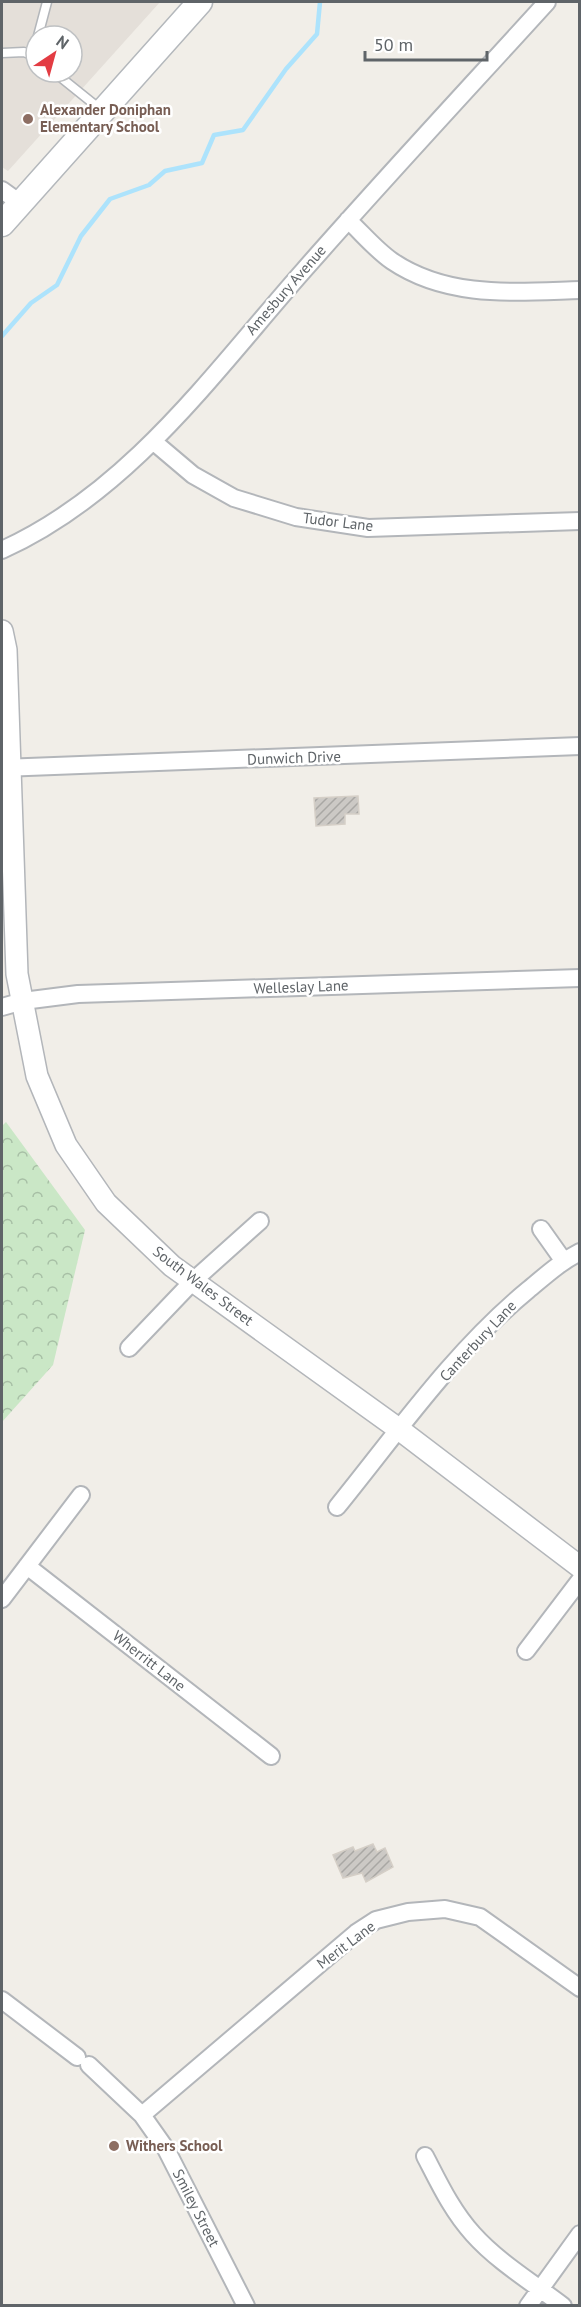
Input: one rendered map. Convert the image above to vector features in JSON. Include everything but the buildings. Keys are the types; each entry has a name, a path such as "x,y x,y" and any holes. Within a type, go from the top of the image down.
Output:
{"main road":[{"path":"2,224 11,197 102,111 200,2"}],"street":[{"name":"Amesbury Avenue","path":"2,550 35,535 128,466 154,442 348,220 547,2"},
{"path":"348,220 391,260 423,278 440,284 480,292 579,290"},
{"name":"Tudor Lane","path":"154,442 193,475 234,498 296,517 368,528 579,521"},
{"name":"South Wales Street","path":"2,631 6,650 5,768 17,974 37,1076 66,1145 106,1203 172,1266 400,1430 579,1567"},
{"name":"Dunwich Drive","path":"5,768 579,746"},
{"name":"Welleslay Lane","path":"2,1008 23,1000 78,994 579,978"},
{"path":"129,1348 193,1281 260,1221"},
{"path":"541,1229 563,1260"},
{"name":"Canterbury Lane","path":"337,1507 452,1366 506,1308 563,1260 579,1252"},
{"path":"2,1599 81,1495"},
{"name":"Wherritt Lane","path":"27,1566 271,1756"},
{"path":"526,1651 579,1580"},
{"name":"Merit Lane","path":"142,2115 356,1933 375,1920 408,1912 446,1909 480,1917 579,1988"},
{"name":"Smiley Street","path":"2,2000 83,2061 142,2115 166,2149 246,2306"},
{"path":"425,2156 454,2210 473,2234 495,2256 563,2306"},
{"path":"528,2306 579,2234"}],"lane":[{"path":"41,24 47,2"},
{"path":"2,53 24,52"},
{"path":"69,84 102,111"}],"shaded area":[{"name":"Alexander Doniphan Elementary School","path":"2,2 160,2 8,171 2,167"}],"green space":[{"path":"6,1122 85,1230 53,1365 2,1422 2,1126"}],"waterway":[{"path":"2,336 31,303 57,285 81,236 110,199 149,185 165,171 202,163 214,135 243,130 286,69 317,34 320,2"}],"place":[{"name":"Alexander Doniphan Elementary School","path":"28,119"},
{"name":"Withers School","path":"114,2146"}]}
